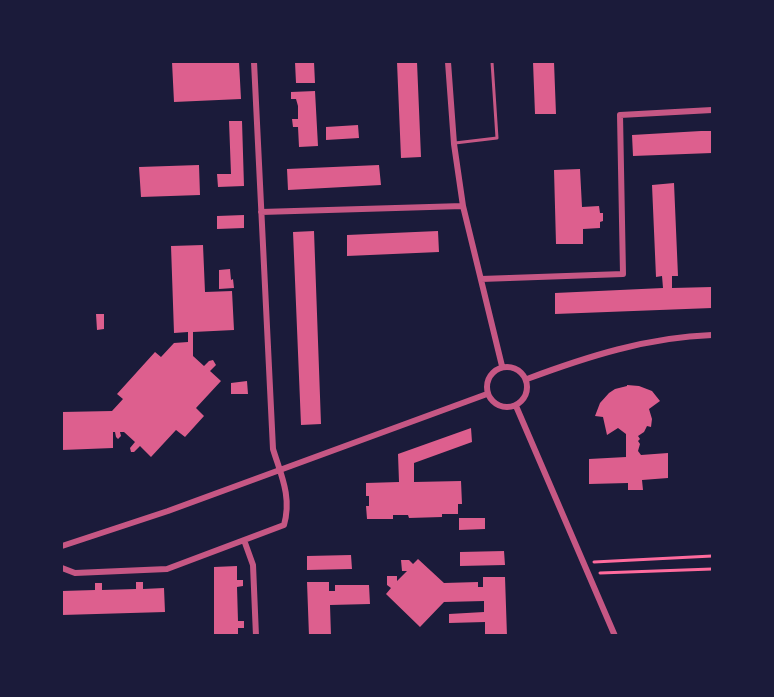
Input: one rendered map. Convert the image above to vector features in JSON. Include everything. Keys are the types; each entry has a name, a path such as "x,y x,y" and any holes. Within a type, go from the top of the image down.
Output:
{"street":[{"path":"62,568 75,573 167,569 284,525 288,510 285,487 273,449 254,62"},
{"path":"448,62 453,144 463,206 502,366"},
{"path":"481,279 622,274 620,115 712,110"},
{"path":"261,212 463,206"},
{"path":"527,379 599,354 655,342 712,335"},
{"path":"487,394 499,406 516,406 526,396 527,379 519,369 502,366"},
{"path":"487,394 489,377 502,366"},
{"path":"62,546 280,470 487,394"},
{"path":"516,406 615,636"},
{"path":"244,540 253,565 256,636"}],"lane":[{"path":"453,144 497,138 492,62"}],"path":[{"path":"584,562 712,556"},
{"path":"589,574 712,569"}],"building":[{"path":"172,62 239,62 241,99 174,102"},
{"path":"295,62 314,62 315,83 296,83"},
{"path":"397,62 417,62 421,157 401,158"},
{"path":"533,62 554,62 556,114 535,114"},
{"path":"315,91 318,146 299,147 298,127 293,127 292,119 298,119 298,106 296,99 291,99 291,92"},
{"path":"229,121 242,121 244,186 218,187 217,174 231,174"},
{"path":"358,125 359,138 326,140 326,127"},
{"path":"712,131 712,153 633,156 632,135"},
{"path":"199,165 200,195 141,197 139,167"},
{"path":"379,165 381,185 288,190 287,169"},
{"path":"580,169 582,207 599,206 600,213 603,213 603,221 600,222 600,228 583,229 583,244 556,244 554,170"},
{"path":"674,183 678,276 672,276 672,288 712,287 712,308 555,314 555,293 663,288 662,276 656,277 652,185"},
{"path":"244,215 244,228 217,229 217,216"},
{"path":"314,231 321,424 301,425 293,232"},
{"path":"438,231 439,252 347,256 347,235"},
{"path":"203,245 205,292 232,291 234,330 193,332 193,356 204,366 213,360 216,365 210,371 221,381 196,408 204,416 185,437 176,430 151,457 140,446 131,452 130,448 135,442 124,432 120,432 121,436 118,439 113,432 113,448 62,450 62,412 112,411 123,399 117,394 155,352 161,357 174,343 188,342 188,332 174,333 171,246"},
{"path":"230,269 234,288 219,289 219,270"},
{"path":"96,314 104,314 104,329 97,330"},
{"path":"247,381 248,394 231,394 231,383"},
{"path":"627,385 639,386 652,391 660,401 649,409 652,419 651,427 647,426 638,436 640,444 638,451 641,455 668,453 668,478 642,480 643,490 628,490 628,483 589,484 589,459 626,457 626,434 618,428 607,435 603,417 595,416 600,403 609,393"},
{"path":"471,428 472,442 414,463 414,482 461,481 462,504 458,504 458,514 409,518 408,515 393,515 393,519 367,519 366,506 369,506 369,496 366,496 366,483 399,482 398,454"},
{"path":"459,518 485,518 485,529 459,530"},
{"path":"504,551 505,565 460,566 460,552"},
{"path":"351,555 352,569 307,570 307,556"},
{"path":"418,559 444,583 478,582 478,587 483,587 483,577 505,577 507,636 485,636 485,622 449,623 449,614 484,612 484,601 444,602 420,627 386,594 391,588 387,585 387,576 397,576 397,581 407,571 402,571 401,560 409,560 413,564"},
{"path":"237,566 237,580 243,580 243,586 237,587 238,621 244,621 244,628 238,628 238,636 214,636 214,567"},
{"path":"136,582 143,582 143,589 164,588 165,612 62,615 62,591 95,590 95,583 102,583 102,590 136,589"},
{"path":"307,582 329,582 329,591 335,591 335,585 369,585 370,604 330,605 331,636 309,636"}]}
